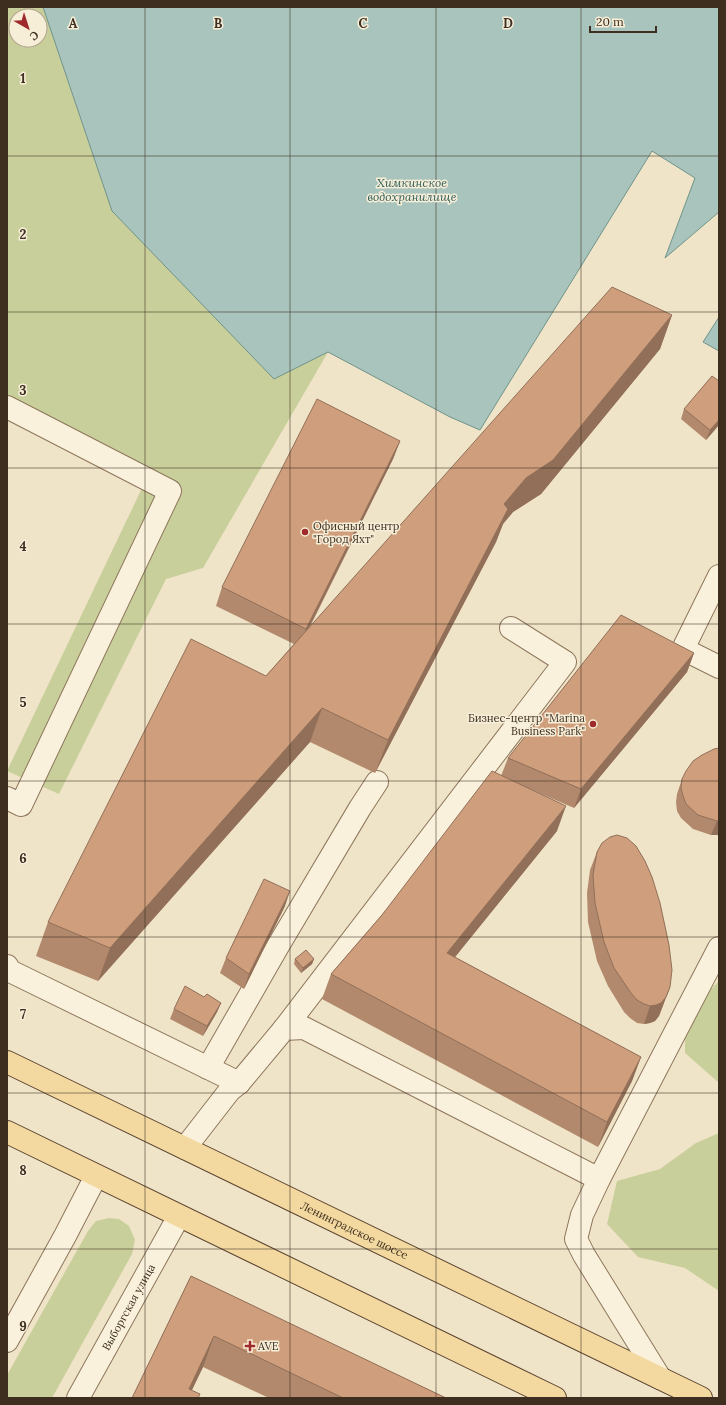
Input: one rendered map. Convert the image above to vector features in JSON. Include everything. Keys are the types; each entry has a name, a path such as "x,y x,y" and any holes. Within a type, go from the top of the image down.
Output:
{"main road":[{"name":"Ленинградское шоссе","path":"7,1062 701,1398"},
{"path":"7,1132 555,1398"}],"street":[{"path":"7,407 170,492 21,805 7,798"},
{"path":"719,576 683,649 719,668"},
{"path":"185,1148 230,1090 239,1083 284,1029 565,662 511,628"},
{"path":"208,1068 274,952 377,782"},
{"path":"660,1378 584,1255 576,1239 582,1215 599,1179 719,948"},
{"path":"7,966 10,971 239,1083"},
{"path":"284,1029 304,1028 599,1179"},
{"path":"7,1341 65,1236 96,1176"},
{"name":"Выборгская улица","path":"78,1398 179,1216"}],"green space":[{"path":"7,7 43,7 8,8 8,48 48,48 48,22 112,211 328,352 203,568 166,579 59,794 7,771 143,486 7,420"},
{"path":"719,981 718,1082 685,1053 685,1030 692,1008"},
{"path":"719,1133 719,1291 685,1268 638,1257 607,1224 617,1181 660,1169 696,1143"},
{"path":"109,1218 119,1219 129,1226 135,1240 132,1254 52,1398 7,1398 7,1375 88,1231 96,1221"}],"water":[{"name":"Химкинское водохранилище","path":"719,7 719,212 665,258 695,178 652,151 480,430 450,417 328,352 274,379 112,211 48,22 48,8 43,8"},
{"path":"719,317 719,351 703,342"}],"building":[{"path":"612,287 672,315 553,460 526,478 504,504 508,509 388,740 322,708 110,948 48,922 191,639 266,676"},
{"path":"712,376 719,381 719,420 710,430 684,409"},
{"name":"Офисный центр \"Город Яхт\"","path":"317,399 400,441 306,629 222,587"},
{"name":"Бизнес-центр \"Marina Business Park\"","path":"621,615 694,653 581,789 508,758"},
{"path":"719,748 719,821 717,821 698,815 686,804 681,788 682,779 693,761 714,749"},
{"path":"492,771 566,806 447,953 641,1057 607,1122 331,974 382,915"},
{"path":"617,835 627,838 636,846 652,877 660,903 669,945 672,970 670,987 666,997 661,1003 656,1005 650,1006 637,1000 614,968 604,942 595,903 593,875 597,852 602,843 610,837"},
{"path":"264,879 290,891 249,974 226,958"},
{"path":"306,950 314,959 303,968 295,959"},
{"path":"185,986 204,997 207,994 221,1003 207,1026 174,1009"},
{"path":"191,1276 446,1398 343,1398 214,1336 189,1389 200,1394 198,1398 132,1398"}],"place":[{"name":"Офисный центр \"Город Яхт\"","path":"305,532"},
{"name":"Бизнес-центр \"Marina Business Park\"","path":"593,724"},
{"name":"AVE","path":"250,1346"}]}
